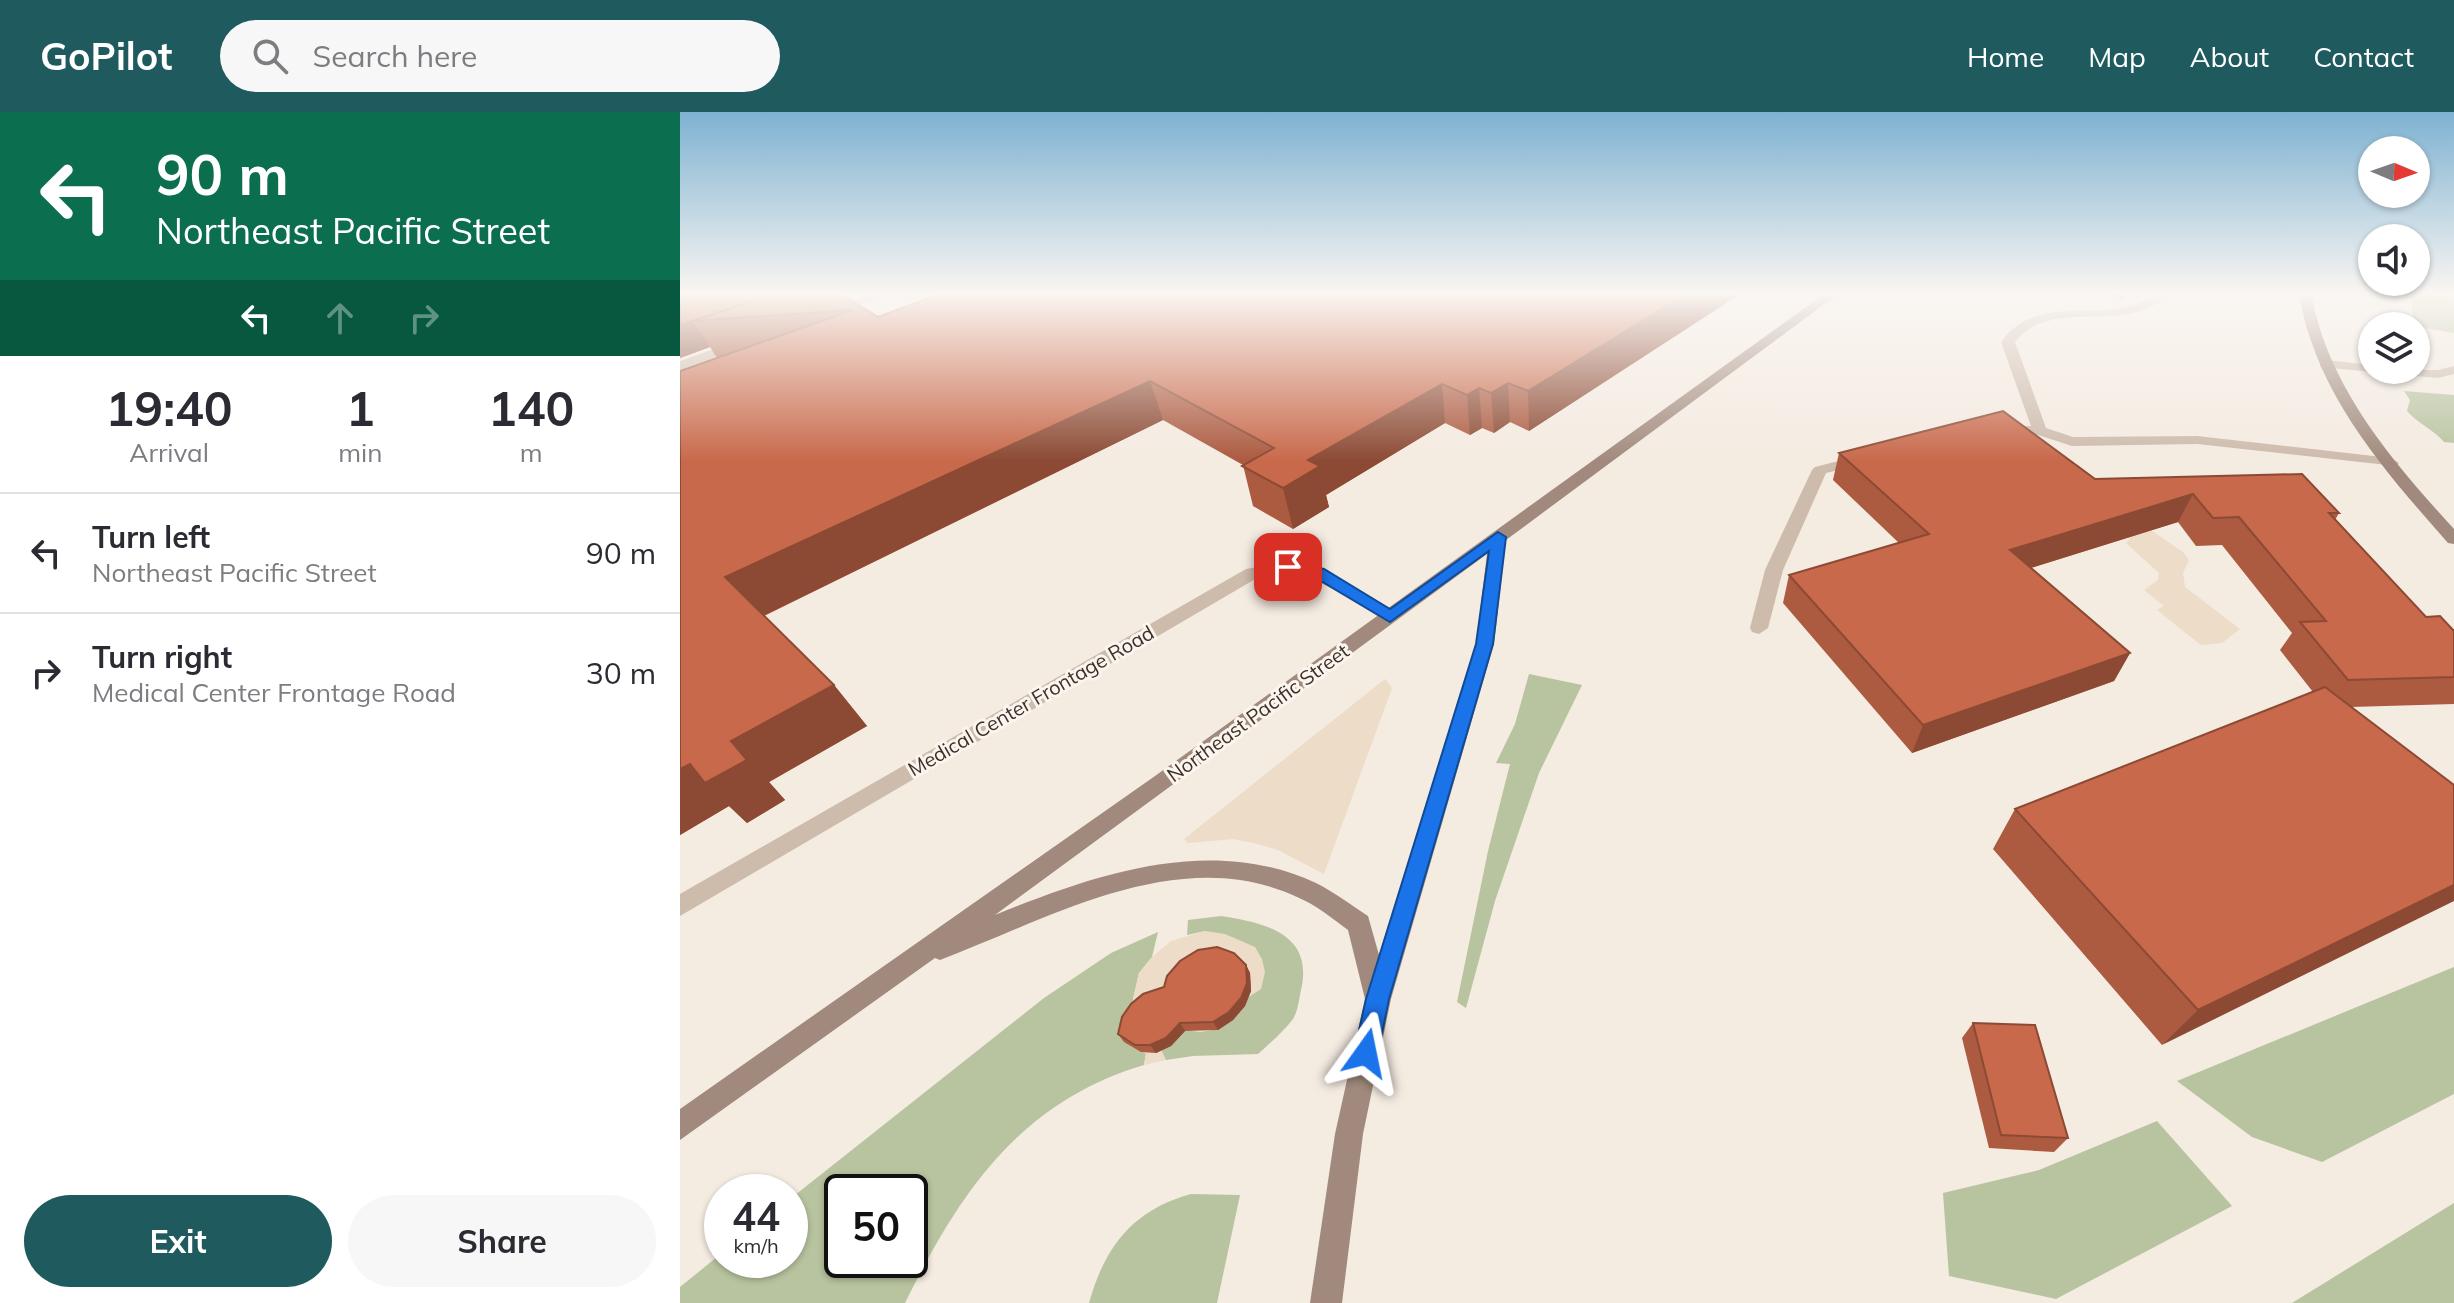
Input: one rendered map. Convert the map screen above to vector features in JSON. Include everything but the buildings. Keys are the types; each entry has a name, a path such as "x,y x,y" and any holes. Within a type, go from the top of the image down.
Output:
{"main road":[{"name":"Northeast Pacific Street","path":"680,1126 1756,350"},
{"path":"2320,350 2345,399 2391,463 2454,539"},
{"path":"1326,1303 1349,1134 1378,999 1485,644 1498,537"},
{"path":"907,963 1050,904 1080,895 1154,873 1178,869 1222,869 1260,874 1297,886 1359,924 1378,999"}],"street":[{"path":"680,366 724,350"},
{"path":"2011,350 2040,431"},
{"path":"2325,364 2358,368"},
{"path":"2430,373 2454,370"},
{"path":"1988,429 2040,431 2072,442 2197,440 2391,463"},
{"path":"1759,628 1774,570 1820,470 1881,455"},
{"name":"Medical Center Frontage Road","path":"680,906 1252,573 1288,567 1318,573 1390,616"}],"green space":[{"path":"2404,391 2454,395 2454,443 2444,442 2411,416 2407,411 2410,400"},
{"path":"1529,674 1582,685 1539,773 1495,901 1466,1008 1457,1002 1488,851 1510,764 1496,763 1515,724"},
{"path":"1221,916 1270,928 1293,944 1303,971 1296,1012 1285,1028 1258,1054 1166,1060 1161,1050 1184,1029 1202,1032 1218,1028 1245,1006 1205,931 1187,935 1188,920"},
{"path":"1158,932 1152,957 1139,973 1133,999 1146,1053 1144,1065 1100,1081 1062,1102 1028,1127 972,1189 928,1259 928,1174 824,1174 824,1278 918,1278 905,1303 680,1303 680,1287 704,1268 704,1278 808,1278 808,1185 1044,998 1111,953"},
{"path":"2454,967 2454,1094 2322,1162 2252,1137 2177,1081"},
{"path":"2157,1121 2232,1206 2056,1299 1949,1276 1943,1193 2039,1170"},
{"path":"1191,1194 1240,1195 1217,1303 1089,1303 1104,1264 1124,1233 1153,1210"},
{"path":"2454,1203 2454,1303 2292,1303"}],"shaded area":[{"path":"2146,527 2183,552 2189,560 2183,573 2185,587 2240,629 2222,643 2201,645 2157,610 2164,606 2144,590 2158,580 2159,573 2126,543 2130,539 2124,533"},
{"path":"1385,679 1392,688 1324,874 1278,850 1258,844 1233,839 1188,843 1184,839"},
{"path":"1205,931 1225,934 1255,947 1265,972 1261,989 1249,997 1186,1020 1182,1034 1161,1050 1166,1060 1144,1065 1146,1054 1131,1046 1133,999 1139,973 1171,941"}],"route":[{"path":"1288,567 1318,573 1390,616 1498,537 1485,644 1436,799 1378,999 1366,1053"}]}
